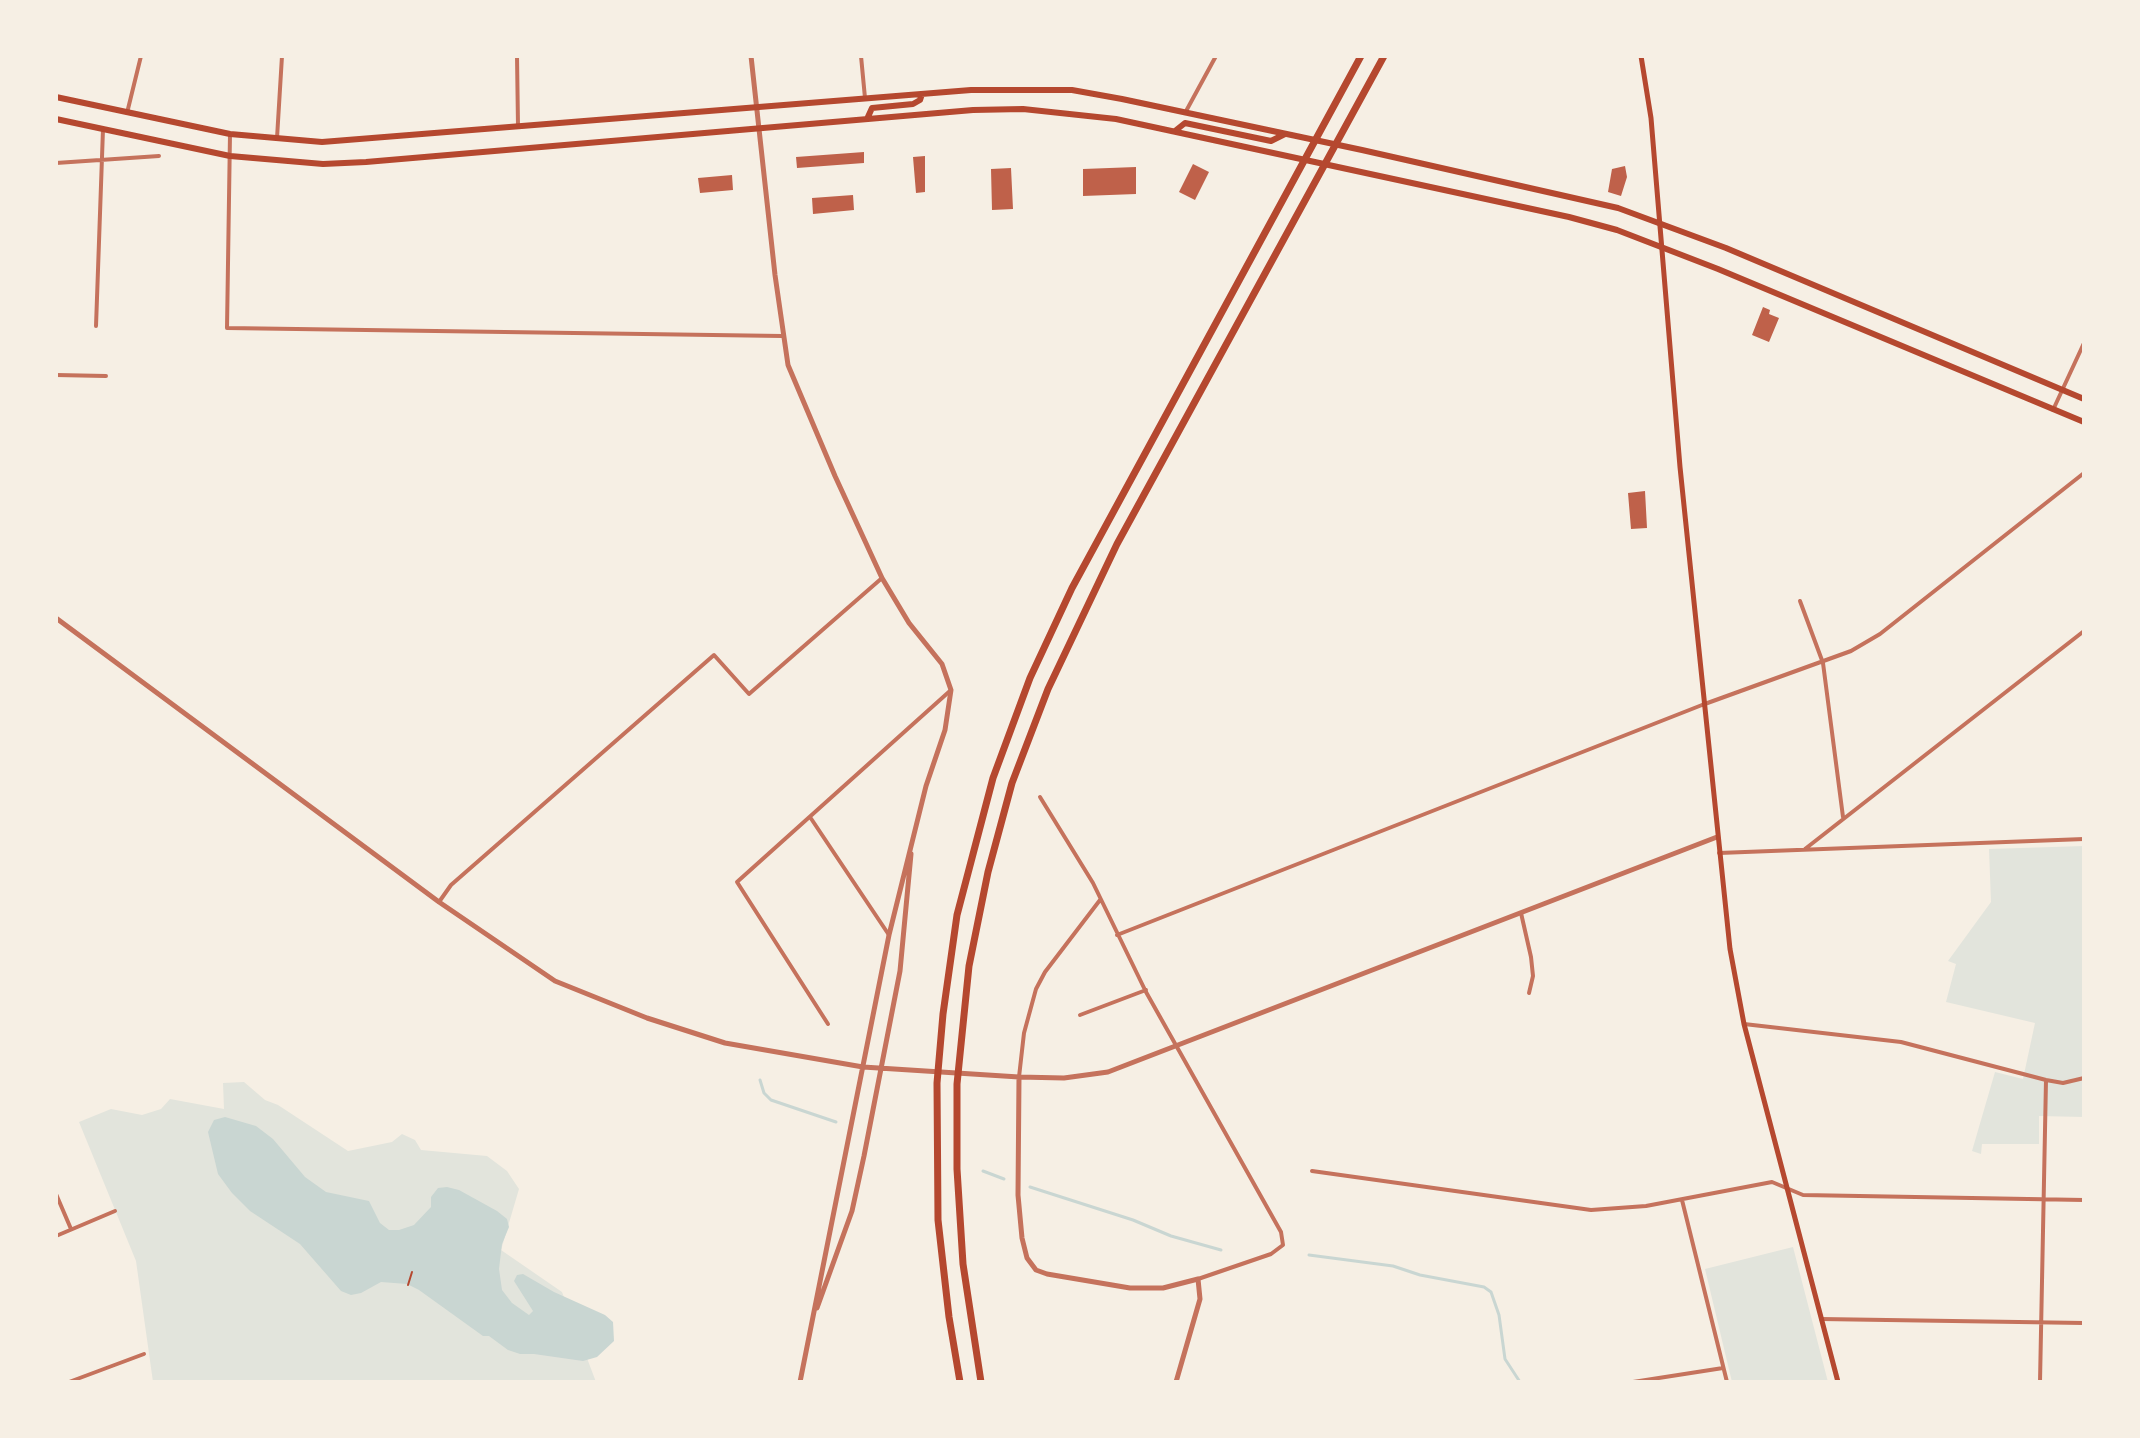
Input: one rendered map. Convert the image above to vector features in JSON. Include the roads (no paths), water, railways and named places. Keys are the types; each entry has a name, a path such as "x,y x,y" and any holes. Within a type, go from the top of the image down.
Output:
{"highway":[{"path":"960,1382 938,1220 937,1083 949,963 968,868 993,778 1030,678 1072,588 1361,56"},
{"path":"981,1382 960,1234 957,1084 969,966 988,872 1012,783 1048,689 1123,532 1384,56"}],"main road":[{"path":"1641,56 1651,118 1702,705 1730,949 1744,1024 1838,1382"},
{"path":"56,97 230,134 322,142 922,94 1023,88 1072,90 1572,197 1658,222 2084,399"},
{"path":"867,119 872,108 913,104 920,100 922,94"},
{"path":"56,119 230,156 280,162 366,162 867,119 1023,109 1116,119 1569,217 1660,246 2084,422"},
{"path":"1175,131 1185,123 1271,141 1285,134"}],"street":[{"path":"127,113 141,56"},
{"path":"276,140 279,132 282,56"},
{"path":"517,56 518,128"},
{"path":"751,56 782,336 796,387 882,578 909,623 942,664 951,690 945,730 926,786 889,935 800,1382"},
{"path":"861,56 865,98"},
{"path":"1185,113 1216,56"},
{"path":"96,326 103,129"},
{"path":"230,134 227,328 782,336"},
{"path":"56,163 159,156"},
{"path":"2053,410 2084,343"},
{"path":"56,375 106,376"},
{"path":"1117,935 1702,705 1823,663 1865,644 2084,473"},
{"path":"439,902 451,885 714,655 749,694 882,578"},
{"path":"1800,601 1823,663 1844,818"},
{"path":"56,618 439,902 555,981 647,1018 725,1043 863,1067 1064,1078 1108,1072 1717,837"},
{"path":"1803,850 2084,631"},
{"path":"828,1024 737,882 951,690"},
{"path":"1040,797 1086,870 1146,990 1281,1232 1283,1245 1271,1254 1179,1286 1147,1289 1047,1274 1030,1264 1022,1238 1018,1195 1019,1077 1024,1033 1036,989 1045,972 1100,900"},
{"path":"810,816 889,935"},
{"path":"812,1320 852,1211 900,971 913,836"},
{"path":"1719,853 2084,839"},
{"path":"1521,912 1533,976 1529,993"},
{"path":"1080,1015 1146,990"},
{"path":"1744,1024 1927,1047 2063,1083 2084,1078"},
{"path":"2040,1382 2046,1080"},
{"path":"1312,1171 1591,1210 1615,1210 1682,1200 1772,1182 1803,1195 2084,1200"},
{"path":"56,1194 71,1230"},
{"path":"1682,1200 1727,1382"},
{"path":"56,1236 115,1211"},
{"path":"1176,1382 1200,1299 1198,1279"},
{"path":"1821,1319 2084,1323"},
{"path":"69,1382 144,1354"},
{"path":"1633,1382 1723,1368"}],"waterway":[{"path":"760,1080 764,1093 771,1100 836,1122"},
{"path":"983,1171 1004,1179"},
{"path":"1030,1187 1221,1250"},
{"path":"1309,1255 1393,1266 1420,1275 1484,1287 1491,1292 1499,1315 1505,1359 1520,1382"}]}
